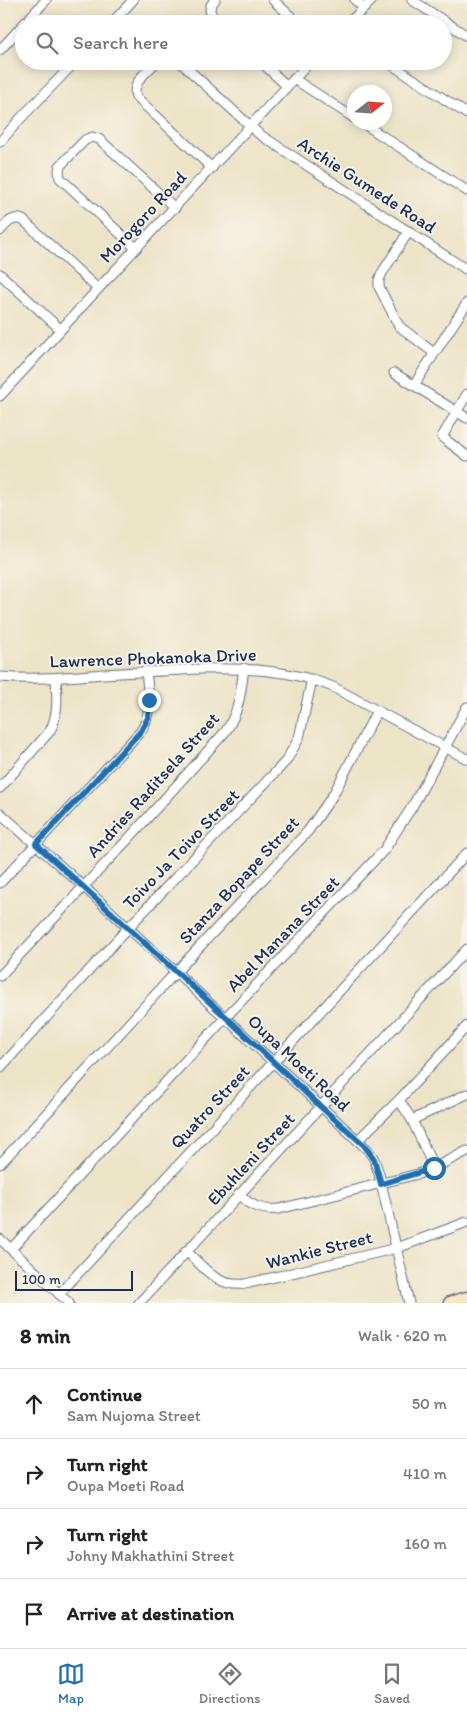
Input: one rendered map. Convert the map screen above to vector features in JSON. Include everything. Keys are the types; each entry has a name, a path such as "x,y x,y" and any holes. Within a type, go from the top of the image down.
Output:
{"street":[{"path":"32,15 46,0"},
{"path":"119,15 133,0"},
{"path":"212,15 210,11 211,4 215,0"},
{"path":"273,0 289,15"},
{"path":"355,0 364,8"},
{"path":"357,15 372,0"},
{"path":"412,0 435,15"},
{"path":"452,26 467,36"},
{"path":"0,50 15,34"},
{"path":"0,142 20,118 67,70"},
{"path":"149,70 136,84 136,97 212,168"},
{"name":"Archie Gumede Road","path":"189,70 249,127 467,270"},
{"path":"270,70 287,86"},
{"name":"Morogoro Road","path":"0,396 98,288 302,70"},
{"path":"400,70 467,114"},
{"path":"294,79 347,113"},
{"path":"373,130 467,191"},
{"path":"136,248 60,178 60,166 84,140 92,137 99,139 174,208"},
{"path":"0,231 12,220 17,218 24,220 98,288"},
{"path":"409,231 382,273 379,287 399,326 434,352"},
{"path":"0,274 60,330"},
{"path":"414,385 467,303"},
{"path":"394,373 467,418"},
{"path":"467,394 442,437 467,456"},
{"name":"Lawrence Phokanoka Drive","path":"0,677 21,679 56,678 146,671 244,668 268,670 312,679 338,689 467,759"},
{"name":"Andries Raditsela Street","path":"0,976 231,724 239,701 244,668"},
{"path":"0,883 136,738 146,724 149,711 146,671"},
{"path":"0,788 50,730 55,721 57,705 56,678"},
{"name":"Toivo Ja Toivo Street","path":"0,1068 127,929 286,761 299,738 312,679"},
{"name":"Abel Manana Street","path":"11,1249 384,850 408,815 467,707"},
{"name":"Stanza Bopape Street","path":"0,1164 176,972 297,844 318,819 378,711"},
{"name":"Oupa Moeti Road","path":"0,813 226,1017 371,1154 381,1184 409,1303"},
{"name":"Quatro Street","path":"59,1294 467,853"},
{"name":"Ebuhleni Street","path":"139,1303 467,949"},
{"path":"358,1140 399,1100 467,1026"},
{"path":"412,1120 467,1094"},
{"path":"399,1100 412,1120 434,1168"},
{"path":"239,1194 252,1205 270,1210 289,1207 381,1184 434,1168 467,1151"},
{"name":"Wankie Street","path":"186,1251 218,1280 230,1285 236,1285 252,1283 397,1248 467,1222"},
{"path":"0,1238 69,1303"},
{"path":"450,1303 467,1298"}],"route":[{"path":"149,700 146,724 136,738 36,844 364,1145 374,1159 381,1184 434,1168"}]}
